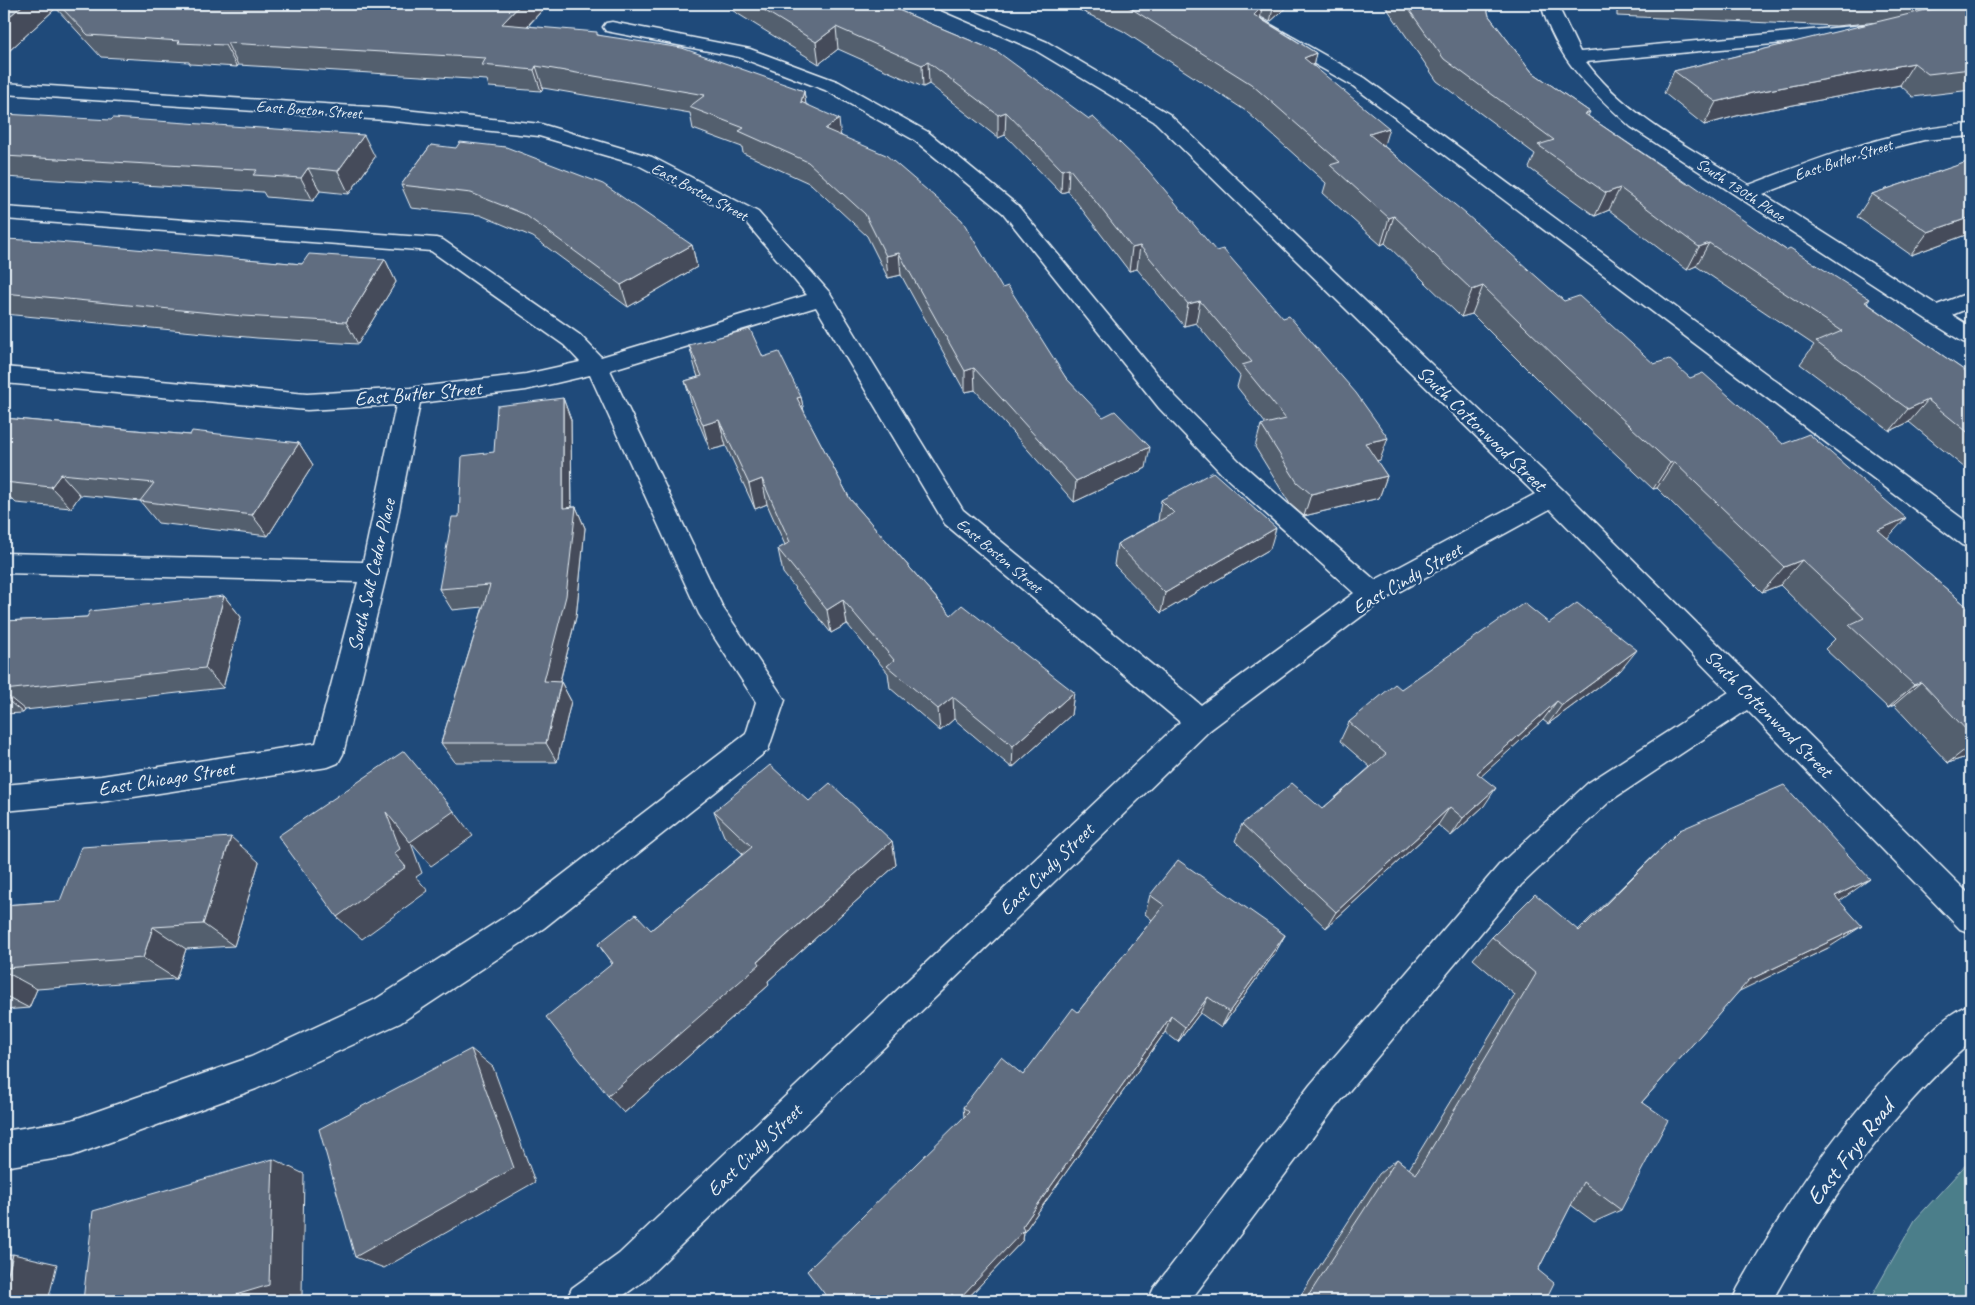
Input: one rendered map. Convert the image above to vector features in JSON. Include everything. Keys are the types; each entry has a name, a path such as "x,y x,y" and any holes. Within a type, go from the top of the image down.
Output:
{"street":[{"name":"South Cottonwood Street","path":"943,4 1041,46 1162,118 1553,496 1971,918"},
{"path":"1222,4 1359,82 1971,538"},
{"name":"South 130th Place","path":"1549,4 1558,30 1573,58 1596,87 1638,123 1971,337"},
{"path":"612,27 744,53 832,86 921,136 1010,209 1167,402 1231,468 1373,594"},
{"path":"1573,58 1884,29"},
{"name":"East Boston Street","path":"4,88 385,114 541,130 645,161 751,216 822,298 954,517 1200,721"},
{"name":"East Butler Street","path":"1747,193 1860,150 1924,134 1971,130"},
{"path":"4,213 436,245 572,340 598,366 712,614 771,700 758,741 533,917 388,1011 256,1072 72,1138 4,1149"},
{"name":"East Butler Street","path":"4,375 307,402 410,396 526,382 598,366 822,298"},
{"path":"1934,314 1971,299"},
{"name":"South Salt Cedar Place","path":"328,754 374,572 410,396"},
{"name":"East Cindy Street","path":"585,1301 632,1267 1200,721 1373,594 1553,496"},
{"path":"4,563 374,572"},
{"path":"1167,1301 1322,1097 1510,875 1599,792 1750,693"},
{"name":"East Chicago Street","path":"4,798 101,789 328,754"},
{"name":"East Frye Road","path":"1751,1301 1776,1256 1826,1176 1922,1062 1971,1020"}],"green space":[{"path":"1971,1159 1971,1301 1869,1301 1915,1220"}],"building":[{"path":"4,4 24,4 4,21"},
{"path":"58,4 521,4 502,24 597,32 597,35 682,48 804,91 801,102 839,119 825,129 886,155 962,220 1002,288 1008,286 1066,378 1103,417 1115,411 1150,447 1076,481 974,368 965,371 899,253 886,256 865,214 808,162 739,131 744,128 689,107 705,95 536,66 534,70 482,65 486,58 227,43 225,45 178,43 180,41 88,35"},
{"path":"754,4 884,4 998,52 1089,119 1093,117 1148,170 1216,251 1223,249 1283,318 1289,316 1356,393 1388,438 1365,443 1387,476 1311,494 1297,482 1261,425 1286,419 1242,365 1252,362 1200,301 1188,304 1140,246 1132,248 1069,168 1062,170 1006,112 998,115 928,62 922,65 836,27 816,42"},
{"path":"1124,4 1256,4 1262,7 1254,15 1316,53 1304,58 1389,128 1369,134 1466,214 1564,301 1579,296 1654,364 1669,359 1690,378 1703,373 1783,444 1809,434 1906,518 1878,530 1971,610 1971,735 1921,682 1914,685 1849,625 1864,618 1802,560 1784,567 1674,462 1670,463 1565,366 1483,286 1472,290 1394,216 1389,218 1330,165 1340,162 1251,84"},
{"path":"1405,4 1486,4 1489,16 1532,72 1590,112 1585,114 1687,184 1690,183 1786,250 1790,248 1870,299 1865,302 1971,375 1971,435 1928,400 1908,409 1816,342 1842,331 1709,243 1699,247 1620,188 1606,193 1538,145 1554,140 1444,59"},
{"path":"1971,6 1971,69 1928,74 1914,63 1752,93 1716,102 1674,71 1926,10"},
{"path":"4,114 111,120 113,118 364,135 338,171 308,168 301,178 253,175 257,170 4,156"},
{"path":"460,142 506,147 603,184 692,245 621,285 524,214 471,193 401,185 431,145 456,148"},
{"path":"1971,161 1971,217 1928,232 1872,194 1967,162"},
{"path":"4,239 46,241 302,264 309,254 385,259 346,322 243,316 4,293"},
{"path":"750,329 763,357 779,352 801,397 797,398 850,499 951,615 962,605 1074,692 1013,746 953,697 938,709 887,666 894,660 843,600 827,610 778,549 790,542 762,479 749,484 719,420 703,425 685,381 702,376 689,345"},
{"path":"563,398 563,508 576,507 566,596 544,681 561,682 546,743 441,743 490,585 439,589 452,517 459,517 462,456 494,452 497,406"},
{"path":"4,418 190,435 192,431 299,443 252,515 140,501 154,483 61,474 51,487 4,482"},
{"path":"1213,472 1276,528 1165,593 1117,544 1174,513 1161,500"},
{"path":"224,596 205,668 4,690 4,621 87,617 90,611"},
{"path":"1524,603 1549,623 1577,603 1637,650 1562,705 1557,701 1477,773 1496,788 1463,818 1450,807 1336,912 1242,824 1292,783 1322,809 1386,754 1349,722 1395,684 1401,689"},
{"path":"404,751 454,811 410,842 386,812 400,849 394,853 406,867 337,917 278,836"},
{"path":"770,765 809,801 830,783 892,841 758,961 760,964 608,1096 546,1017 613,963 598,944 636,914 651,930 752,847 714,811"},
{"path":"1784,785 1870,879 1835,896 1862,926 1749,980 1642,1102 1668,1120 1621,1210 1583,1182 1538,1270 1554,1283 1545,1301 1305,1301 1397,1159 1416,1174 1536,974 1492,937 1535,894 1579,931 1680,830"},
{"path":"231,837 203,924 153,927 143,958 4,968 4,905 60,901 81,847"},
{"path":"1178,860 1285,935 1229,1012 1208,997 1185,1027 1171,1016 1022,1227 1024,1230 958,1300 952,1294 946,1301 830,1301 807,1271 969,1112 963,1107 1001,1057 1023,1075 1073,1008 1078,1012 1164,905 1150,895"},
{"path":"471,1049 514,1168 355,1257 319,1129"},
{"path":"273,1159 269,1285 216,1301 83,1301 93,1211"},
{"path":"13,1254 4,1290 4,1255"}]}
